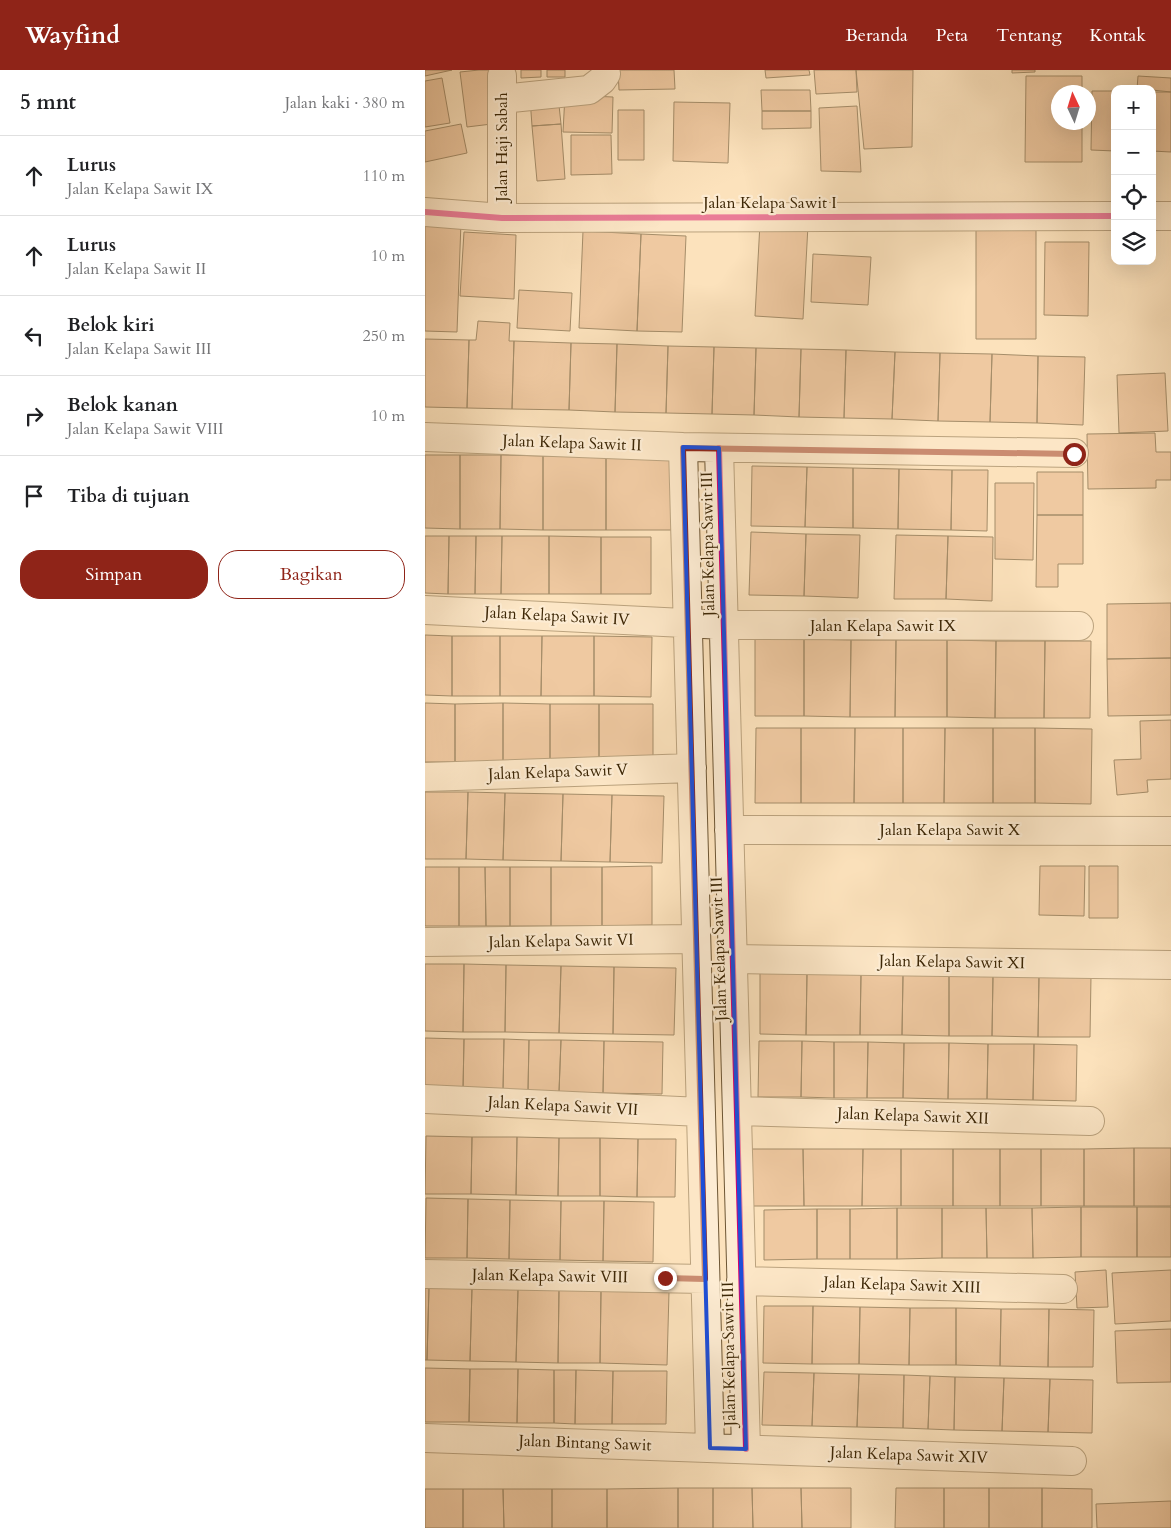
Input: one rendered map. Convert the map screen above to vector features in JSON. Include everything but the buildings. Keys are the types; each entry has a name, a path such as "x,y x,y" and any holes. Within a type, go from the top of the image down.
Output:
{"street":[{"name":"Jalan Haji Sabah","path":"502,218 502,88 589,90 603,80 606,74"},
{"name":"Jalan Kelapa Sawit I","path":"425,212 502,218 1111,216"},
{"path":"1156,216 1171,216"},
{"name":"Jalan Kelapa Sawit II","path":"425,437 719,448"},
{"name":"Jalan Kelapa Sawit III","path":"683,448 709,1448"},
{"path":"719,448 1074,454"},
{"name":"Jalan Kelapa Sawit III","path":"719,448 746,1449"},
{"name":"Jalan Kelapa Sawit IV","path":"425,610 688,623"},
{"name":"Jalan Kelapa Sawit IX","path":"688,623 724,625 1079,626"},
{"name":"Jalan Kelapa Sawit V","path":"425,777 692,768"},
{"name":"Jalan Kelapa Sawit X","path":"729,830 1171,831"},
{"name":"Jalan Kelapa Sawit VI","path":"425,942 696,939"},
{"name":"Jalan Kelapa Sawit XI","path":"733,959 1171,965"},
{"name":"Jalan Kelapa Sawit VII","path":"425,1099 701,1112"},
{"name":"Jalan Kelapa Sawit XII","path":"737,1111 1090,1121"},
{"name":"Jalan Kelapa Sawit VIII","path":"425,1274 705,1279"},
{"name":"Jalan Kelapa Sawit XIII","path":"741,1281 1063,1289"},
{"name":"Jalan Bintang Sawit","path":"425,1438 746,1449"},
{"name":"Jalan Kelapa Sawit XIV","path":"746,1449 1072,1461"}],"highlighted area":[{"path":"683,447 719,448 746,1449 710,1448"}],"cycle path":[{"path":"425,212 502,218 1111,216"},
{"path":"719,448 746,1449"}],"route":[{"path":"665,1278 705,1279 683,448 1074,454"}]}
